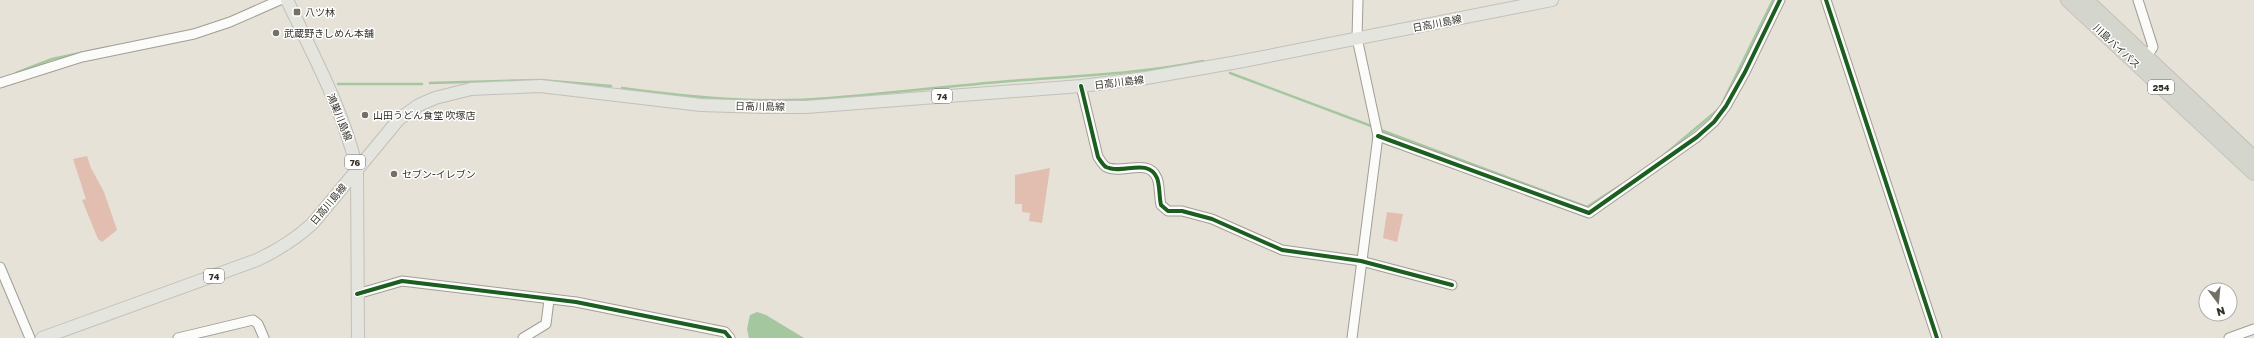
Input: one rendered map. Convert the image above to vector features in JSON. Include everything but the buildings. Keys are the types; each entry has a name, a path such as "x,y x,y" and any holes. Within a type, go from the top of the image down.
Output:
{"highway":[{"name":"川島バイパス","path":"2068,0 2254,158"},
{"name":"川島バイパス","path":"2086,0 2142,62 2254,173"}],"main road":[{"name":"鴻巣川島線","path":"287,0 338,111 352,147 357,169 358,338"},
{"name":"日高川島線","path":"42,338 257,260 279,250 313,223 400,119 419,105 435,98 471,89 540,86 701,104 806,107 1081,86 1146,78 1552,0"}],"street":[{"path":"0,83 82,57 194,34 230,22 280,0"},
{"path":"1352,338 1378,136 1357,38 1358,0"},
{"path":"1378,136 1589,213 1697,137 1714,122 1741,79 1780,0"},
{"path":"1826,0 1937,338"},
{"path":"2138,0 2152,42 2152,51 2142,62"},
{"path":"1081,86 1098,157 1105,166 1116,169 1146,167 1152,171 1157,178 1161,205 1168,211 1182,211 1212,219 1282,250 1361,261 1452,284"},
{"path":"0,267 30,338"},
{"path":"357,294 402,281 549,300 576,302 725,332 730,338"},
{"path":"523,338 546,324 549,300"},
{"path":"178,338 253,320 256,321 264,338"},
{"path":"2234,337 2254,329"}],"shaded area":[{"path":"87,156 91,168 104,192 117,230 102,242 98,239 82,200 86,199 73,159"},
{"path":"1050,168 1042,223 1029,221 1030,213 1022,212 1022,204 1015,204 1015,175"},
{"path":"1387,212 1403,214 1397,242 1383,238"},
{"path":"757,312 766,315 804,338 749,338 747,329 750,315"}],"waterway":[{"path":"1664,155 1720,108 1773,0"},
{"path":"16,73 52,59 109,47"},
{"path":"622,88 725,99 804,100 1010,81 1131,72 1203,61"},
{"path":"1230,73 1374,127"},
{"path":"430,83 540,80 611,86"},
{"path":"338,84 422,84"},
{"path":"1378,129 1587,207 1621,185"}],"cycle path":[{"path":"1378,136 1589,213 1697,137 1714,122 1726,106 1745,72 1780,0"},
{"path":"1826,0 1937,338"},
{"path":"1081,86 1098,157 1106,167 1112,169 1141,167 1153,172 1158,181 1161,205 1168,211 1182,211 1212,219 1282,250 1361,261 1452,285"},
{"path":"357,294 402,281 576,302 725,332 730,338"}],"place":[{"name":"八ツ林","path":"297,12"},
{"name":"武蔵野きしめん本舗","path":"276,33"},
{"name":"山田うどん食堂 吹塚店","path":"365,115"},
{"name":"セブン-イレブン","path":"394,174"}]}
